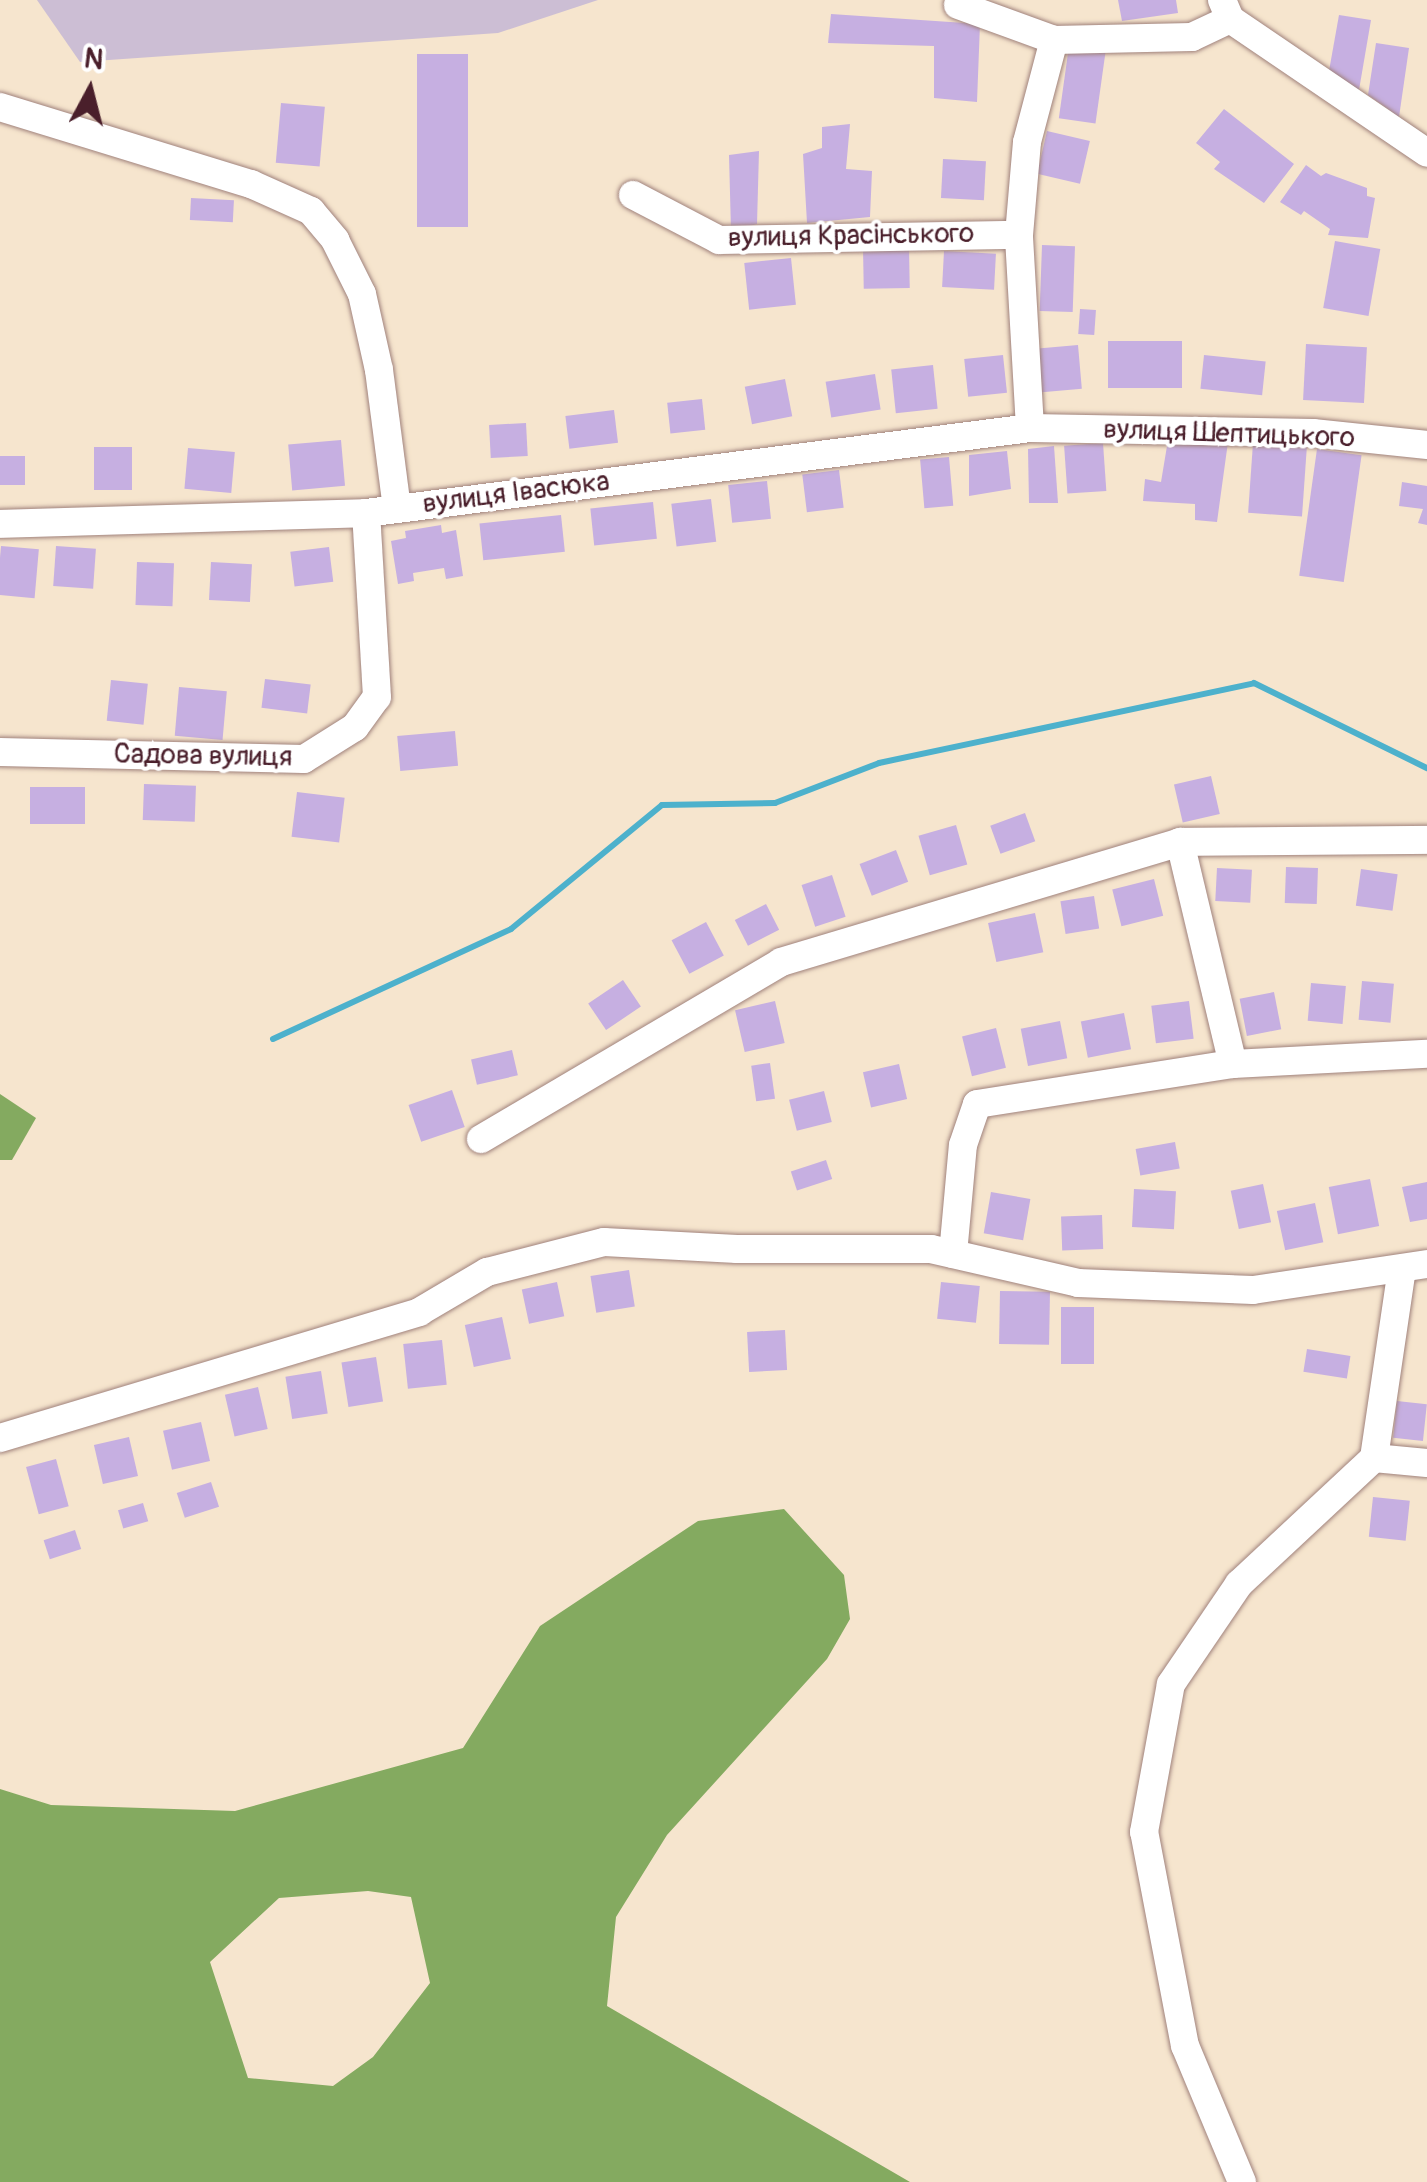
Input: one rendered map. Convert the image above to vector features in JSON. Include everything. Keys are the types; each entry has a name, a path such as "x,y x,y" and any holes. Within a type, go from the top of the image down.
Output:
{"street":[{"path":"958,5 1054,40 1192,37 1226,10 1427,152"},
{"path":"1030,428 1019,234 1027,142 1054,40"},
{"path":"0,107 251,184 311,211 335,240 362,294 379,370 397,508"},
{"name":"вулиця Красінського","path":"633,194 719,240 1019,234"},
{"name":"вулиця Івасюка","path":"0,524 366,513 1030,428"},
{"name":"вулиця Шептицького","path":"1030,428 1313,433 1427,445"},
{"name":"Садова вулиця","path":"0,752 304,759 355,727 377,697 366,513"},
{"path":"481,1140 781,962 1180,842 1427,840"},
{"path":"1180,842 1233,1064"},
{"path":"953,1254 963,1145 977,1104 1233,1064 1427,1054"},
{"path":"0,1438 419,1312 487,1272 604,1242 736,1249 932,1249 1078,1283 1253,1290 1415,1267 1374,1458 1240,1584 1171,1684 1144,1832 1185,2046 1242,2182"},
{"path":"1374,1458 1427,1463"}],"shaded area":[{"path":"37,0 598,0 498,33 80,62"}],"green space":[{"path":"0,1094 36,1118 12,1160 0,1160"},
{"path":"784,1509 844,1575 850,1619 827,1659 667,1835 616,1917 607,2006 910,2182 0,2182 0,1789 51,1805 235,1811 463,1748 540,1626 698,1521","holes":["368,1891 411,1897 430,1983 373,2057 333,2086 248,2078 210,1962 279,1898"]}],"building":[{"path":"1118,0 1176,0 1178,13 1122,21"},
{"path":"831,14 980,24 977,102 934,98 934,46 828,43"},
{"path":"1339,15 1371,20 1359,90 1329,71"},
{"path":"1376,43 1409,48 1399,117 1368,95"},
{"path":"1069,46 1106,51 1095,123 1059,118"},
{"path":"417,54 468,54 468,227 417,227"},
{"path":"281,103 325,107 320,167 276,163"},
{"path":"1224,109 1294,164 1264,203 1214,169 1220,162 1196,143"},
{"path":"850,124 846,169 872,171 870,217 807,223 803,154 822,148 822,127"},
{"path":"1047,131 1090,141 1080,184 1037,174"},
{"path":"759,151 757,224 731,231 729,155"},
{"path":"943,159 986,161 984,200 941,198"},
{"path":"1306,165 1321,176 1326,173 1367,188 1367,196 1375,198 1368,238 1328,235 1330,229 1304,211 1301,215 1280,202"},
{"path":"191,198 234,200 233,222 190,220"},
{"path":"1335,241 1380,249 1368,316 1323,308"},
{"path":"1042,245 1075,246 1073,312 1040,311"},
{"path":"909,246 910,288 864,289 863,247"},
{"path":"944,251 996,254 994,290 942,287"},
{"path":"791,258 796,305 749,310 744,263"},
{"path":"1080,309 1096,310 1094,335 1078,334"},
{"path":"1108,341 1182,341 1182,388 1108,388"},
{"path":"1306,344 1367,347 1364,403 1303,400"},
{"path":"1078,345 1082,389 1042,392 1038,348"},
{"path":"1003,355 1007,393 968,397 964,359"},
{"path":"1204,355 1266,361 1262,395 1200,389"},
{"path":"933,365 938,409 896,413 891,369"},
{"path":"875,374 881,410 831,417 826,382"},
{"path":"785,379 792,416 752,424 745,387"},
{"path":"702,399 705,430 670,433 667,403"},
{"path":"614,410 618,443 569,449 565,416"},
{"path":"526,423 528,456 491,458 489,425"},
{"path":"341,440 345,486 292,490 288,445"},
{"path":"1168,440 1228,442 1217,522 1195,520 1195,504 1143,501 1145,479 1161,482"},
{"path":"1103,443 1106,491 1067,494 1064,446"},
{"path":"1253,443 1307,447 1302,517 1248,513"},
{"path":"1054,446 1058,503 1029,503 1028,449"},
{"path":"94,447 132,447 132,490 94,490"},
{"path":"188,448 235,452 231,493 184,489"},
{"path":"1317,449 1362,455 1344,582 1299,576"},
{"path":"1007,451 1011,489 969,496 969,455"},
{"path":"0,456 25,456 25,485 0,485"},
{"path":"949,457 953,506 924,508 920,460"},
{"path":"839,470 844,508 807,512 802,475"},
{"path":"767,481 771,519 732,523 728,485"},
{"path":"1402,482 1427,486 1427,525 1418,523 1423,509 1399,506"},
{"path":"711,499 716,542 677,547 671,504"},
{"path":"653,502 657,539 594,545 590,509"},
{"path":"561,515 565,552 483,560 479,524"},
{"path":"441,525 442,533 456,530 463,576 446,579 444,568 413,573 414,581 398,584 391,541 406,538 405,531"},
{"path":"1,546 39,549 35,598 0,595"},
{"path":"56,546 96,549 93,589 53,586"},
{"path":"329,547 333,582 295,586 290,552"},
{"path":"137,562 174,563 172,606 135,605"},
{"path":"211,562 252,564 250,602 209,600"},
{"path":"265,679 311,685 307,713 261,708"},
{"path":"111,680 148,684 144,725 107,721"},
{"path":"179,687 227,691 223,740 175,736"},
{"path":"455,731 458,766 400,771 397,736"},
{"path":"1211,776 1220,814 1183,823 1174,785"},
{"path":"144,784 196,786 195,822 143,820"},
{"path":"30,787 85,787 85,824 30,824"},
{"path":"297,792 345,798 339,843 292,837"},
{"path":"1025,813 1035,841 1000,854 990,826"},
{"path":"956,825 967,864 930,875 919,836"},
{"path":"896,850 908,882 872,896 860,864"},
{"path":"1286,867 1318,868 1317,904 1285,903"},
{"path":"1217,868 1252,870 1250,903 1215,901"},
{"path":"1361,869 1398,874 1392,911 1356,906"},
{"path":"832,875 846,917 815,927 802,885"},
{"path":"1154,879 1163,916 1121,926 1112,889"},
{"path":"1094,896 1099,929 1066,934 1060,901"},
{"path":"766,904 779,930 748,946 735,920"},
{"path":"1035,913 1043,952 996,962 988,923"},
{"path":"706,922 724,956 689,974 672,940"},
{"path":"623,980 641,1007 606,1030 588,1003"},
{"path":"1362,981 1394,984 1390,1023 1359,1020"},
{"path":"1311,983 1346,986 1343,1024 1308,1021"},
{"path":"1274,992 1281,1029 1247,1036 1240,999"},
{"path":"775,1001 785,1043 745,1052 735,1010"},
{"path":"1189,1001 1194,1039 1156,1043 1151,1006"},
{"path":"1124,1013 1131,1049 1088,1058 1081,1021"},
{"path":"1060,1021 1067,1058 1028,1066 1021,1029"},
{"path":"996,1028 1006,1068 972,1076 962,1036"},
{"path":"512,1050 518,1075 477,1085 471,1059"},
{"path":"770,1063 775,1099 756,1101 751,1066"},
{"path":"899,1064 907,1099 871,1107 863,1072"},
{"path":"452,1090 465,1127 421,1142 409,1105"},
{"path":"824,1091 832,1122 797,1131 789,1100"},
{"path":"1175,1142 1180,1169 1140,1176 1136,1149"},
{"path":"826,1160 832,1179 797,1190 791,1171"},
{"path":"1370,1179 1379,1226 1338,1234 1329,1187"},
{"path":"1427,1182 1427,1219 1410,1222 1402,1187"},
{"path":"1263,1184 1271,1222 1239,1229 1231,1191"},
{"path":"1134,1189 1176,1191 1174,1229 1132,1227"},
{"path":"991,1192 1030,1199 1023,1240 984,1233"},
{"path":"1315,1203 1323,1242 1285,1250 1277,1211"},
{"path":"1102,1215 1103,1249 1062,1250 1061,1216"},
{"path":"629,1270 635,1307 596,1313 590,1276"},
{"path":"557,1282 564,1316 529,1324 522,1289"},
{"path":"941,1282 980,1286 976,1323 937,1319"},
{"path":"1000,1291 1050,1292 1049,1345 999,1344"},
{"path":"1061,1307 1094,1307 1094,1364 1061,1364"},
{"path":"502,1317 511,1359 474,1367 465,1325"},
{"path":"785,1330 787,1370 749,1372 747,1332"},
{"path":"442,1340 447,1385 408,1389 403,1344"},
{"path":"1307,1349 1350,1356 1347,1379 1303,1372"},
{"path":"376,1357 383,1401 348,1407 341,1362"},
{"path":"321,1371 328,1413 292,1419 285,1377"},
{"path":"258,1387 268,1429 235,1437 225,1395"},
{"path":"1397,1401 1427,1404 1423,1441 1393,1438"},
{"path":"201,1422 210,1461 172,1470 163,1431"},
{"path":"129,1437 138,1476 103,1484 94,1445"},
{"path":"56,1459 69,1506 39,1514 26,1467"},
{"path":"211,1482 219,1507 185,1518 177,1493"},
{"path":"1373,1497 1410,1501 1406,1541 1369,1537"},
{"path":"143,1503 148,1521 123,1528 118,1510"},
{"path":"75,1530 81,1549 50,1559 44,1540"}],"waterway":[{"path":"273,1039 511,929 662,805 775,803 879,763 1254,683 1427,768"}]}
